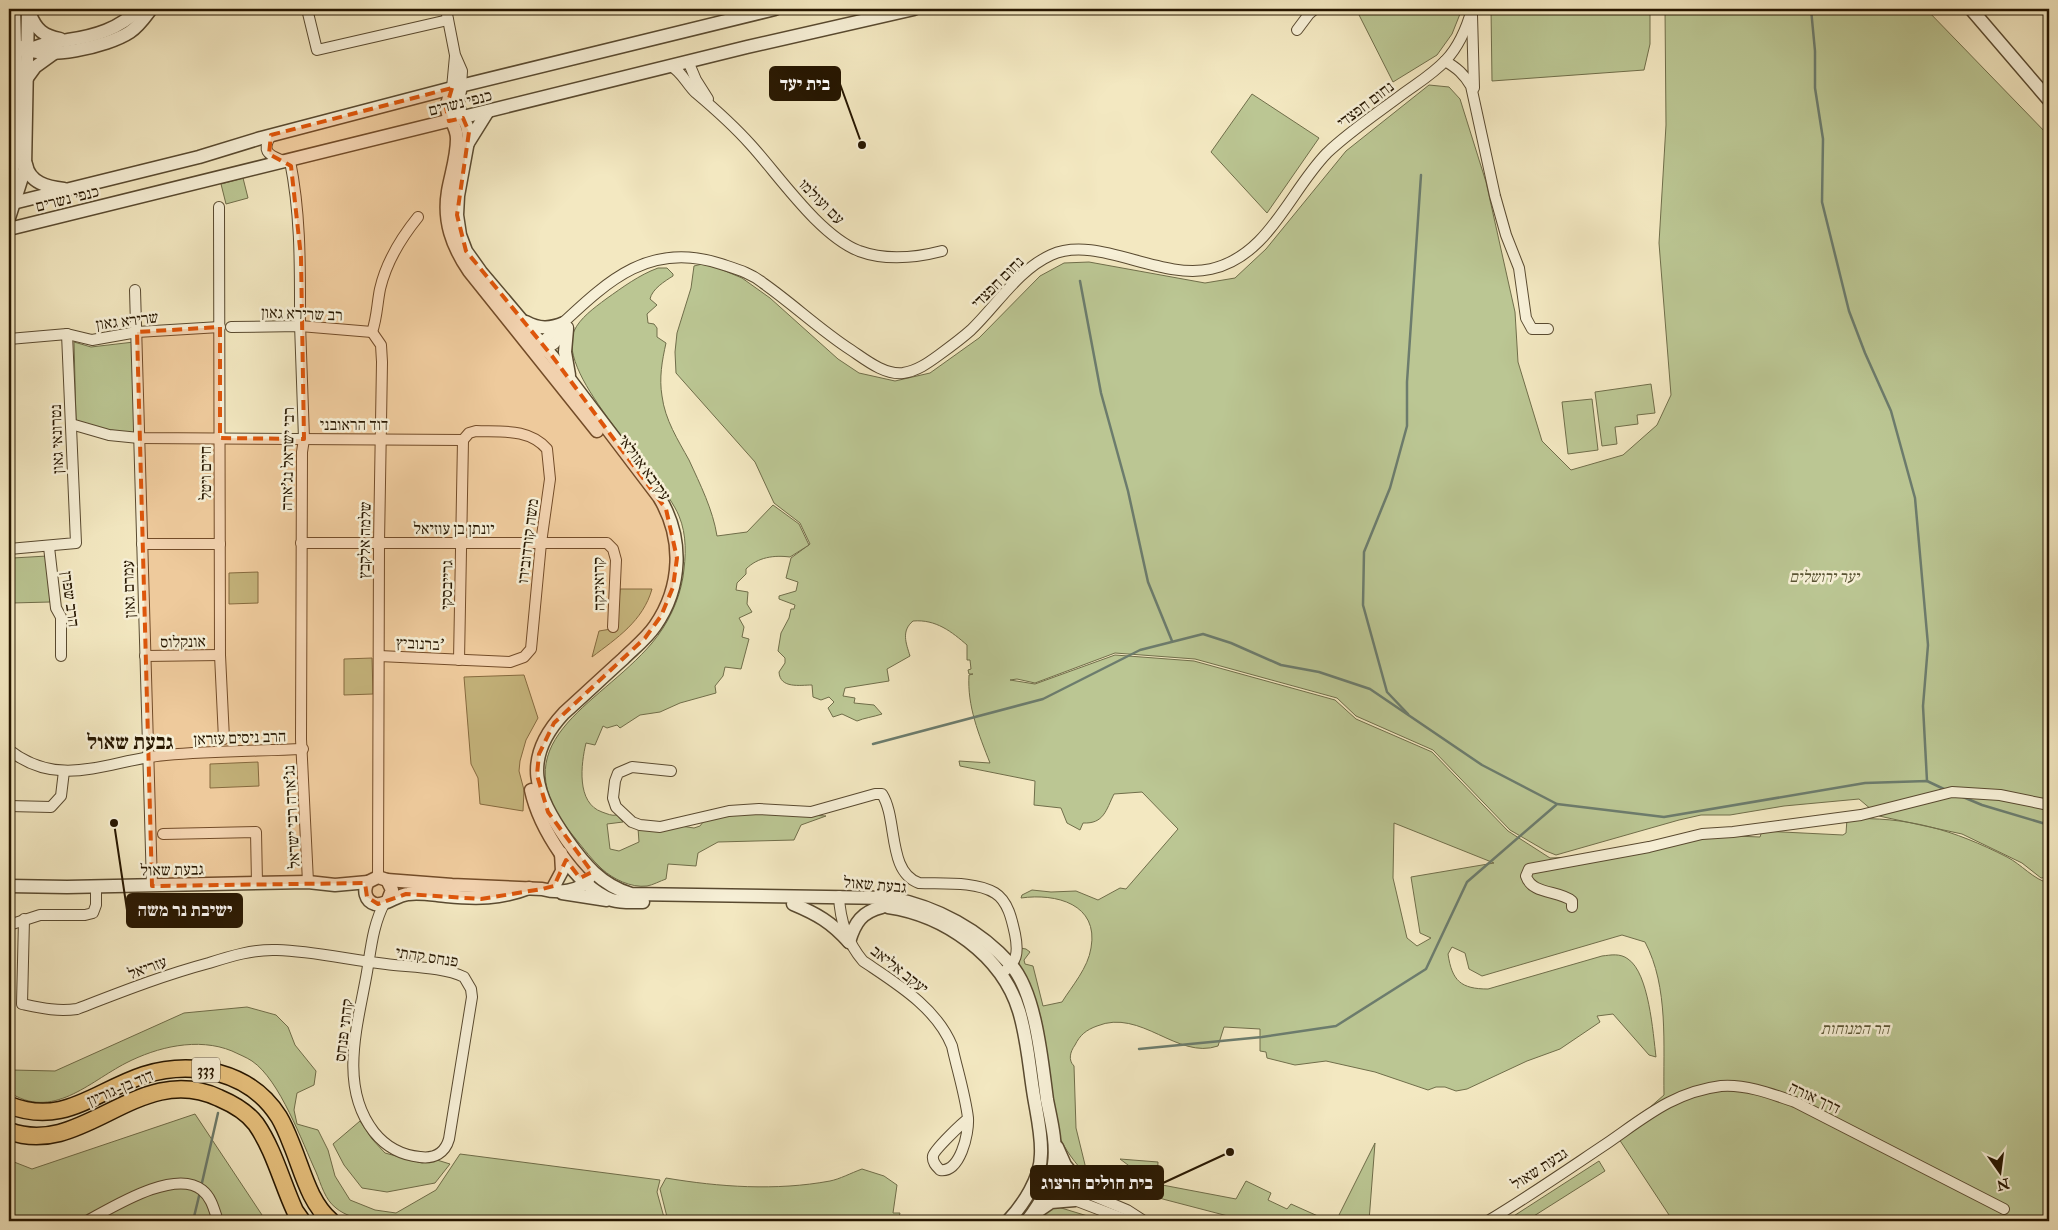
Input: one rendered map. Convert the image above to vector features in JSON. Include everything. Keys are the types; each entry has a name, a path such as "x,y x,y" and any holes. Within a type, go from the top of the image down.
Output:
{"main road":[{"name":"דוד בן-גוריון","path":"9,1105 38,1113 66,1109 137,1078 163,1070 187,1068 212,1071 232,1078 250,1088 278,1116 311,1193 319,1207 331,1221"},
{"name":"דוד בן-גוריון","path":"9,1131 29,1135 64,1131 84,1124 149,1094 166,1089 184,1088 199,1090 230,1102 255,1123 264,1137 295,1211 302,1221"}],"street":[{"path":"9,21 14,9"},
{"path":"14,9 28,173 36,181 56,188 74,189"},
{"path":"9,186 13,166 18,57 28,9"},
{"path":"28,9 34,24 41,32 52,37 70,40"},
{"path":"18,57 47,43 70,40 111,29 124,22 139,9"},
{"path":"18,57 54,54 94,46 123,36 139,25 151,9"},
{"path":"307,9 317,50 448,20"},
{"path":"446,9 455,54 457,87"},
{"name":"כנפי נשרים","path":"12,203 199,157 271,135 457,87 775,9"},
{"name":"כנפי נשרים","path":"10,224 289,164 457,119 688,61 914,9"},
{"path":"1297,30 1315,9"},
{"path":"1472,9 1474,97"},
{"name":"נחום חפצדי","path":"541,348 613,280 640,266 664,258 692,256 746,272 762,282 842,344 873,364 890,372 901,373 917,369 939,356 971,329 1024,274 1041,260 1053,254 1066,250 1092,251 1194,272 1234,262 1256,245 1324,157 1338,143 1431,75 1445,61 1461,39 1472,9"},
{"path":"1970,9 2049,100"},
{"path":"18,57 35,67 54,54"},
{"name":"עם ועולמו","path":"688,61 696,80 711,104"},
{"path":"1445,61 1465,75 1471,86 1495,196 1506,235 1519,268 1526,318 1532,329 1548,329"},
{"name":"עם ועולמו","path":"670,66 678,71 694,91 711,104 751,145 821,224 840,240 857,250 872,255 893,258 923,256 942,251"},
{"name":"עקיבא אזולאי","path":"457,87 446,108 468,129 446,204 446,216 452,240 469,271 571,382 659,497 671,521 677,546 676,572 673,587 654,627 554,723 545,737 539,754 537,775 542,800 556,825 592,872"},
{"path":"431,126 448,132 462,145 488,111"},
{"path":"271,135 268,153 289,164"},
{"name":"עקיבא אזולאי","path":"462,145 457,206 458,226 463,244 473,262 522,319 650,499 662,521 668,556 668,570 660,600 645,626 550,716 536,739 529,764 532,795 541,820 561,853 583,881"},
{"path":"10,224 12,203 26,164"},
{"name":"רבי ישראל נג'ארה","path":"289,164 298,212 301,257 300,326 304,439 302,452 301,543 300,738 302,749"},
{"name":"חיים ויטל","path":"219,207 220,655 224,739"},
{"path":"372,332 381,288 389,263 400,241 418,217"},
{"name":"עמרם גאון","path":"135,290 152,886"},
{"path":"522,319 534,326 544,328 565,326 565,352 571,382"},
{"name":"רב שרירא גאון","path":"231,327 300,326 372,332"},
{"name":"שרירא גאון","path":"9,339 67,334 92,340 136,332 220,327"},
{"name":"שלמה אלקבץ","path":"372,332 379,340 382,350 377,880"},
{"name":"נטרונאי גאון","path":"49,547 76,543 67,334"},
{"name":"דוד הראובני","path":"71,424 109,435 139,438 463,440 469,433 476,431 519,432 533,437"},
{"name":"משה קורדובירו","path":"459,660 510,662 528,654 532,644 540,543 550,470 547,449 533,437"},
{"name":"גרייבסקי","path":"459,660 463,440"},
{"name":"יונתן בן עוזיאל","path":"301,543 607,543"},
{"name":"קרואינקה","path":"607,543 613,550 616,560 613,627"},
{"path":"142,544 220,544"},
{"path":"9,549 49,547"},
{"name":"הרב שפרן","path":"49,547 56,608 61,617 61,656"},
{"name":"אונקלוס","path":"145,656 220,655"},
{"name":"ברנוביץ'","path":"378,656 459,660"},
{"name":"הרב ניסים עזראן","path":"9,750 27,761 64,771 104,768 148,757 166,755 302,749"},
{"name":"נג'ארה רבי ישראל","path":"302,749 308,882"},
{"path":"672,771 632,767 618,773 614,781 613,798 616,807 632,822 640,825 660,827 730,811 759,809 811,812 875,794 882,794 888,808 900,865 911,880 919,883 976,886 996,894 1004,903 1011,916 1016,936 1017,953 1012,966 1001,974"},
{"path":"9,806 51,807 61,796 64,771"},
{"path":"1572,907 1572,902 1565,895 1533,887 1528,883 1526,876 1529,869 1649,847 1702,834 1732,832 1861,815 1952,792 2000,795 2049,805"},
{"path":"163,834 256,832 257,883"},
{"path":"561,853 562,871 546,888 579,897 614,901"},
{"name":"גבעת שאול","path":"386,901 406,894 494,898 583,881 592,872 614,888 631,894 840,901 904,910 936,921 966,940 990,961 1001,974 1019,1009 1025,1036 1042,1156 1037,1178"},
{"path":"368,962 374,927 392,890 377,880 365,889 374,927"},
{"name":"גבעת שאול","path":"9,886 96,887 308,882 335,885 377,880 546,888"},
{"name":"גבעת שאול","path":"583,881 601,895 614,901 793,904 891,898 939,913 956,921 987,942 1012,966 1024,987 1037,1033 1053,1133 1055,1163 1050,1184"},
{"name":"גבעת שאול","path":"335,885 369,900"},
{"path":"439,895 448,892 452,885"},
{"path":"9,925 40,915 85,916 93,913 96,905 96,887"},
{"path":"369,900 378,904 386,901"},
{"name":"יעקב אליאב","path":"840,901 842,920 849,942 863,961 919,1000 948,1036 952,1046 968,1119 964,1146 958,1160 952,1168 946,1171 940,1170 934,1163 932,1156 938,1147 968,1119"},
{"path":"793,904 830,922 849,942 858,920 871,910 882,907"},
{"name":"עזריאל","path":"24,919 22,1004 48,1010 64,1011 77,1009 168,974 231,956 257,952 275,950 295,951 368,962"},
{"name":"פנחס קהתי","path":"368,962 448,972 464,977 471,989 472,997 462,1056"},
{"name":"קהתי פנחס","path":"368,962 353,1057 353,1081 356,1097 364,1117 382,1141 394,1151 409,1156 426,1158 439,1154 446,1147 462,1056"},
{"name":"דרך אורה","path":"1608,1142 1663,1104 1680,1097 1703,1089 1723,1086 1743,1087 1768,1092 1795,1102 2004,1209"},
{"path":"1053,1133 1065,1165 1088,1193"},
{"name":"גבעת שאול","path":"1488,1221 1608,1142"},
{"path":"1008,1221 1037,1178 1075,1200 1124,1219 1144,1221"},
{"path":"87,1221 116,1205 146,1192 176,1183 191,1183 207,1195 218,1221"},
{"path":"1050,1184 1088,1193 1127,1210 1144,1221"},
{"path":"1028,1220 1050,1184"},
{"path":"1028,1220 1042,1206 1051,1202 1075,1200"}],"highlighted area":[{"path":"452,88 446,108 449,121 463,118 469,132 457,215 466,251 552,356 666,509 677,558 673,587 661,616 645,638 554,723 539,754 537,775 548,812 592,872 580,878 566,860 554,886 542,889 481,899 406,894 378,904 367,897 365,883 152,886 137,332 220,327 220,438 304,439 301,257 291,166 269,154 271,135"}],"green space":[{"path":"1356,9 1462,9 1452,34 1437,55 1393,82"},
{"path":"1491,9 1650,9 1650,44 1644,70 1492,81"},
{"name":"יער ירושלים","path":"1665,9 1926,9 2049,136 2049,877 2041,878 2022,863 1962,834 1933,828 1949,832 1987,847 2012,860 2038,879 2049,883 2049,1221 1673,1221 1617,1136 1664,1095 1663,1017 1658,978 1653,959 1645,942 1622,935 1482,976 1469,969 1465,953 1452,947 1448,954 1452,971 1459,982 1479,989 1488,989 1602,956 1615,955 1625,957 1635,966 1641,977 1649,1004 1656,1057 1649,1055 1613,1014 1597,1016 1600,1022 1560,1049 1527,1061 1467,1089 1456,1091 1445,1087 1436,1087 1428,1090 1375,1072 1326,1061 1295,1065 1267,1058 1266,1052 1260,1051 1260,1029 1224,1027 1218,1046 1203,1048 1188,1046 1129,1024 1113,1022 1097,1026 1079,1038 1070,1056 1074,1066 1076,1128 1088,1177 1063,1145 1057,1132 1019,968 1020,948 1026,949 1030,952 1024,960 1025,964 1033,966 1043,1006 1062,1002 1087,963 1092,933 1088,921 1082,912 1072,905 1061,900 1048,898 1021,898 1022,895 1032,890 1051,892 1076,891 1098,900 1120,888 1126,889 1178,829 1142,792 1114,794 1103,815 1096,821 1083,823 1080,830 1067,823 1061,808 1034,805 1035,781 960,766 959,761 990,763 972,709 969,675 973,674 969,674 968,670 971,669 970,660 967,660 967,645 936,624 913,621 909,625 905,637 910,656 887,669 889,681 845,688 843,696 855,698 854,703 874,705 882,714 857,721 842,714 833,717 828,708 834,702 829,697 821,700 813,697 812,685 791,685 783,681 779,672 785,663 785,658 778,651 781,633 789,618 791,609 794,609 795,605 779,599 779,596 796,591 798,582 786,578 791,558 810,544 800,523 774,503 755,462 676,373 675,352 677,333 691,288 694,266 702,264 718,268 742,278 770,298 838,359 859,373 895,381 930,373 979,338 1040,276 1064,263 1089,262 1205,283 1235,278 1266,249 1346,151 1429,85 1449,87 1460,99 1486,182 1515,312 1518,362 1542,441 1571,470 1623,455 1657,425 1671,395 1659,243 1666,125","holes":["1115,653 1195,659 1337,698 1356,716 1433,750 1510,830 1556,855 1701,815 1730,815 1784,806 1859,799 1879,816 1908,822 1847,819 1846,833 1843,835 1762,831 1760,837 1708,835 1605,856 1550,858 1508,831 1432,752 1356,719 1335,700 1194,661 1115,655 1035,684 1010,680 1017,679 1035,683","1394,823 1494,863 1411,877 1420,933 1431,938 1417,946 1407,938 1393,878"]},
{"path":"1252,94 1319,138 1267,213 1211,152"},
{"path":"243,178 248,198 226,204 221,184"},
{"path":"658,268 667,268 673,274 651,295 650,299 657,305 647,314 648,323 654,324 657,328 657,337 666,343 661,376 664,405 672,430 689,460 706,497 717,536 747,532 773,505 799,524 809,545 790,557 778,556 761,559 746,569 746,574 737,583 736,590 748,592 747,604 752,612 739,618 744,627 742,637 749,639 741,669 725,667 723,676 715,686 716,693 680,703 660,712 640,715 620,728 617,725 607,728 603,726 595,745 586,743 582,772 584,792 594,807 602,812 617,815 623,822 607,824 610,849 619,851 639,842 638,828 681,826 694,828 700,826 706,818 769,812 826,816 801,825 794,840 718,842 698,853 696,866 668,864 666,879 649,885 635,886 611,876 591,858 553,805 545,776 550,751 563,728 652,643 672,612 679,595 684,569 685,546 682,523 679,516 669,497 594,398 580,373 572,350 574,331 588,314 631,282"},
{"path":"74,342 91,347 134,342 137,434 98,428 76,420"},
{"path":"1651,384 1655,413 1637,415 1638,424 1615,427 1617,444 1602,446 1595,392"},
{"path":"1592,399 1598,450 1568,454 1562,402"},
{"path":"47,556 50,602 12,603 14,622 9,622 9,564 13,558"},
{"path":"258,572 258,603 229,604 229,573"},
{"path":"620,589 652,589 636,620 620,636 592,657 599,631 617,628"},
{"path":"372,658 373,694 344,695 344,659"},
{"path":"524,675 538,718 526,740 520,761 519,771 524,790 523,811 480,804 478,778 471,764 464,677"},
{"path":"258,762 259,786 210,788 210,764"},
{"path":"247,1007 276,1015 288,1027 295,1045 316,1071 314,1085 297,1093 294,1110 297,1124 318,1130 328,1150 335,1176 350,1200 375,1210 396,1213 436,1190 460,1154 660,1180 657,1192 665,1221 368,1221 343,1213 332,1205 326,1196 289,1112 272,1082 252,1061 219,1047 192,1044 151,1052 126,1063 70,1096 55,1101 25,1100 9,1092 9,1069 55,1071 184,1013"},
{"path":"195,1114 266,1221 9,1221 9,1160 32,1169"},
{"path":"360,1121 372,1139 385,1153 422,1163 437,1160 450,1164 435,1183 387,1192 362,1188 344,1165 333,1144"},
{"path":"1375,1143 1369,1221 1336,1221"},
{"path":"1120,1159 1158,1162 1157,1184 1236,1199 1246,1181 1271,1193 1268,1200 1287,1209 1291,1204 1329,1221 1247,1221 1155,1197 1144,1177"},
{"path":"1599,1161 1605,1171 1526,1221 1506,1221"},
{"path":"862,1169 884,1176 897,1185 893,1213 900,1213 898,1221 668,1221 660,1189 666,1178 727,1186 768,1187 830,1181"},
{"path":"1058,1207 1104,1221 1037,1221 1045,1211"}],"waterway":[{"path":"1811,9 1815,51 1815,88 1823,139 1822,202 1849,311 1865,353 1891,411 1915,498 1928,645 1923,706 1927,781"},
{"path":"1408,714 1387,692 1363,605 1364,552 1390,488 1407,426 1407,382 1421,175"},
{"path":"1080,281 1101,393 1128,491 1148,582 1172,641"},
{"path":"873,744 1043,699 1140,650 1203,634 1231,643 1281,665 1319,672 1370,689 1482,765 1557,804 1664,817 1865,783 1927,781 1946,790"},
{"path":"1963,797 1982,805 2049,825"},
{"path":"1139,1049 1262,1037 1336,1026 1426,969 1467,882 1556,805"},
{"path":"201,1187 218,1113"},
{"path":"193,1221 200,1192"}],"place":[{"name":"בית יעד","path":"862,145"},
{"name":"ישיבת נר משה","path":"114,823"},
{"name":"בית חולים הרצוג","path":"1230,1152"}],"district":[{"name":"גבעת שאול","path":"130,742"}],"park label":[{"name":"הר המנוחות","path":"1855,1028"}]}
